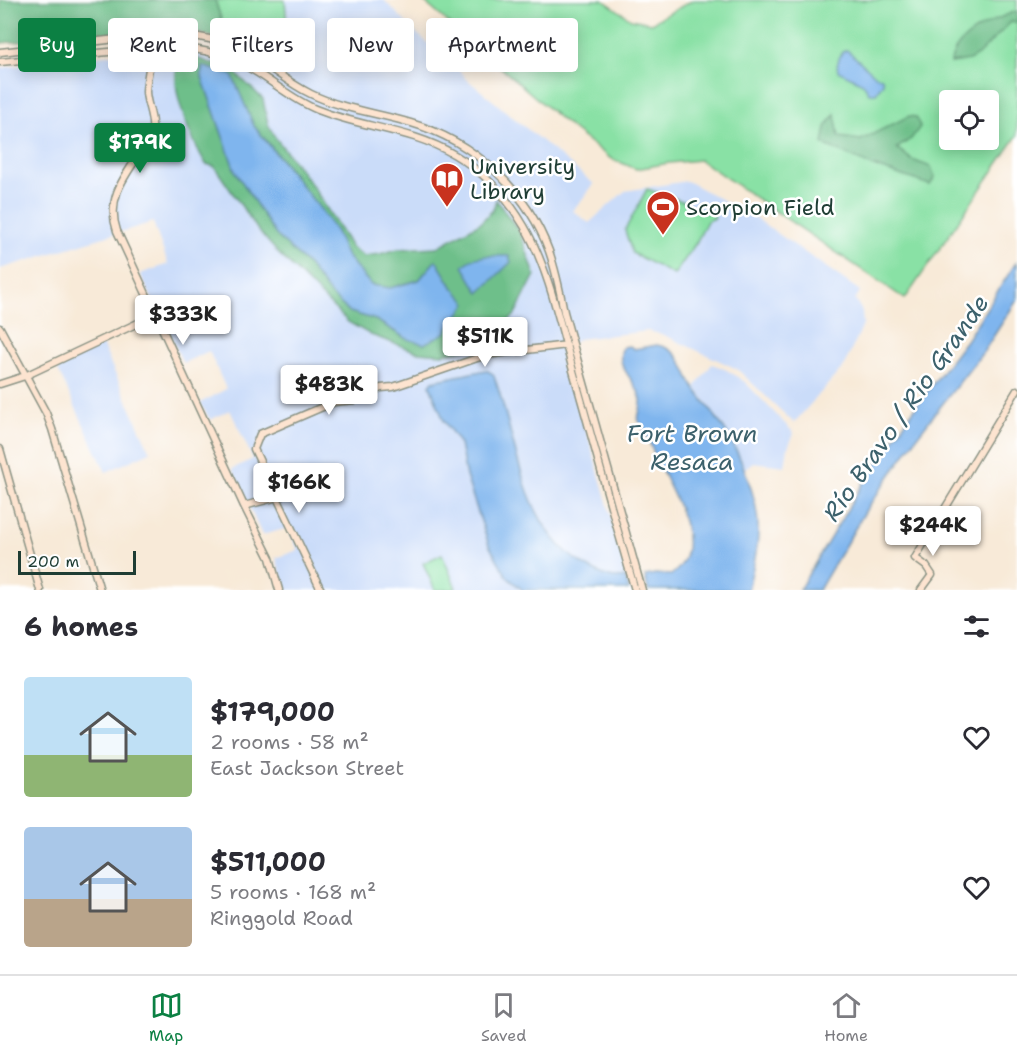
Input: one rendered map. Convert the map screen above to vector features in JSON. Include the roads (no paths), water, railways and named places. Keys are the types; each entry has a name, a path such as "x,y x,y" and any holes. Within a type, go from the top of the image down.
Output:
{"main road":[{"path":"0,52 108,40"},
{"path":"198,49 228,57 262,76 297,100 321,111 409,134 430,142 464,161 486,178 510,205 530,236 537,253 566,345 635,590"},
{"path":"0,62 108,52"},
{"path":"149,72 146,93 152,114 152,133 147,144 123,177 116,192 113,216 117,231 155,315 270,558 279,590"},
{"path":"262,76 265,72"},
{"path":"276,72 310,94 333,103 412,123 438,133 467,149 489,165 513,189 540,230 558,280 564,312 642,590"},
{"path":"0,384 25,376 155,315"},
{"path":"0,328 46,413 100,590"},
{"path":"321,590 254,449 262,432 334,402 355,400 381,388 393,387 476,358 495,353 574,344"},
{"path":"921,590 932,575 926,566 915,558 1017,390"},
{"path":"0,449 40,590"},
{"path":"244,506 278,497"}],"water":[{"path":"847,50 875,75 882,78 883,83 876,93 869,93 863,83 838,71 842,52"},
{"path":"202,66 210,68 210,72 232,75 254,126 321,210 336,232 346,255 371,285 390,288 419,280 436,260 451,285 467,303 445,333 424,344 407,339 376,320 350,312 331,295 308,265 276,235 235,171 202,77"},
{"path":"485,256 509,256 511,262 479,293 463,266 472,259"},
{"path":"1017,261 1017,300 984,351 919,434 866,510 819,590 799,590 865,480 967,339"},
{"name":"Fort Brown Resaca","path":"657,345 665,347 676,355 694,387 732,442 748,478 755,504 758,535 748,590 648,590 645,576 671,575 682,564 687,550 684,520 638,420 641,405 639,393 621,361 623,347 630,346 634,349"},
{"path":"486,370 493,374 525,483 535,509 549,532 567,553 591,569 612,577 625,577 629,590 523,590 508,578 489,545 466,476 460,444 444,421 430,385 433,381"}],"place":[{"name":"University Library","path":"447,208"},
{"name":"Scorpion Field","path":"663,236"}],"water label":[{"name":"Río Bravo / Rio Grande","path":"906,408"}]}
